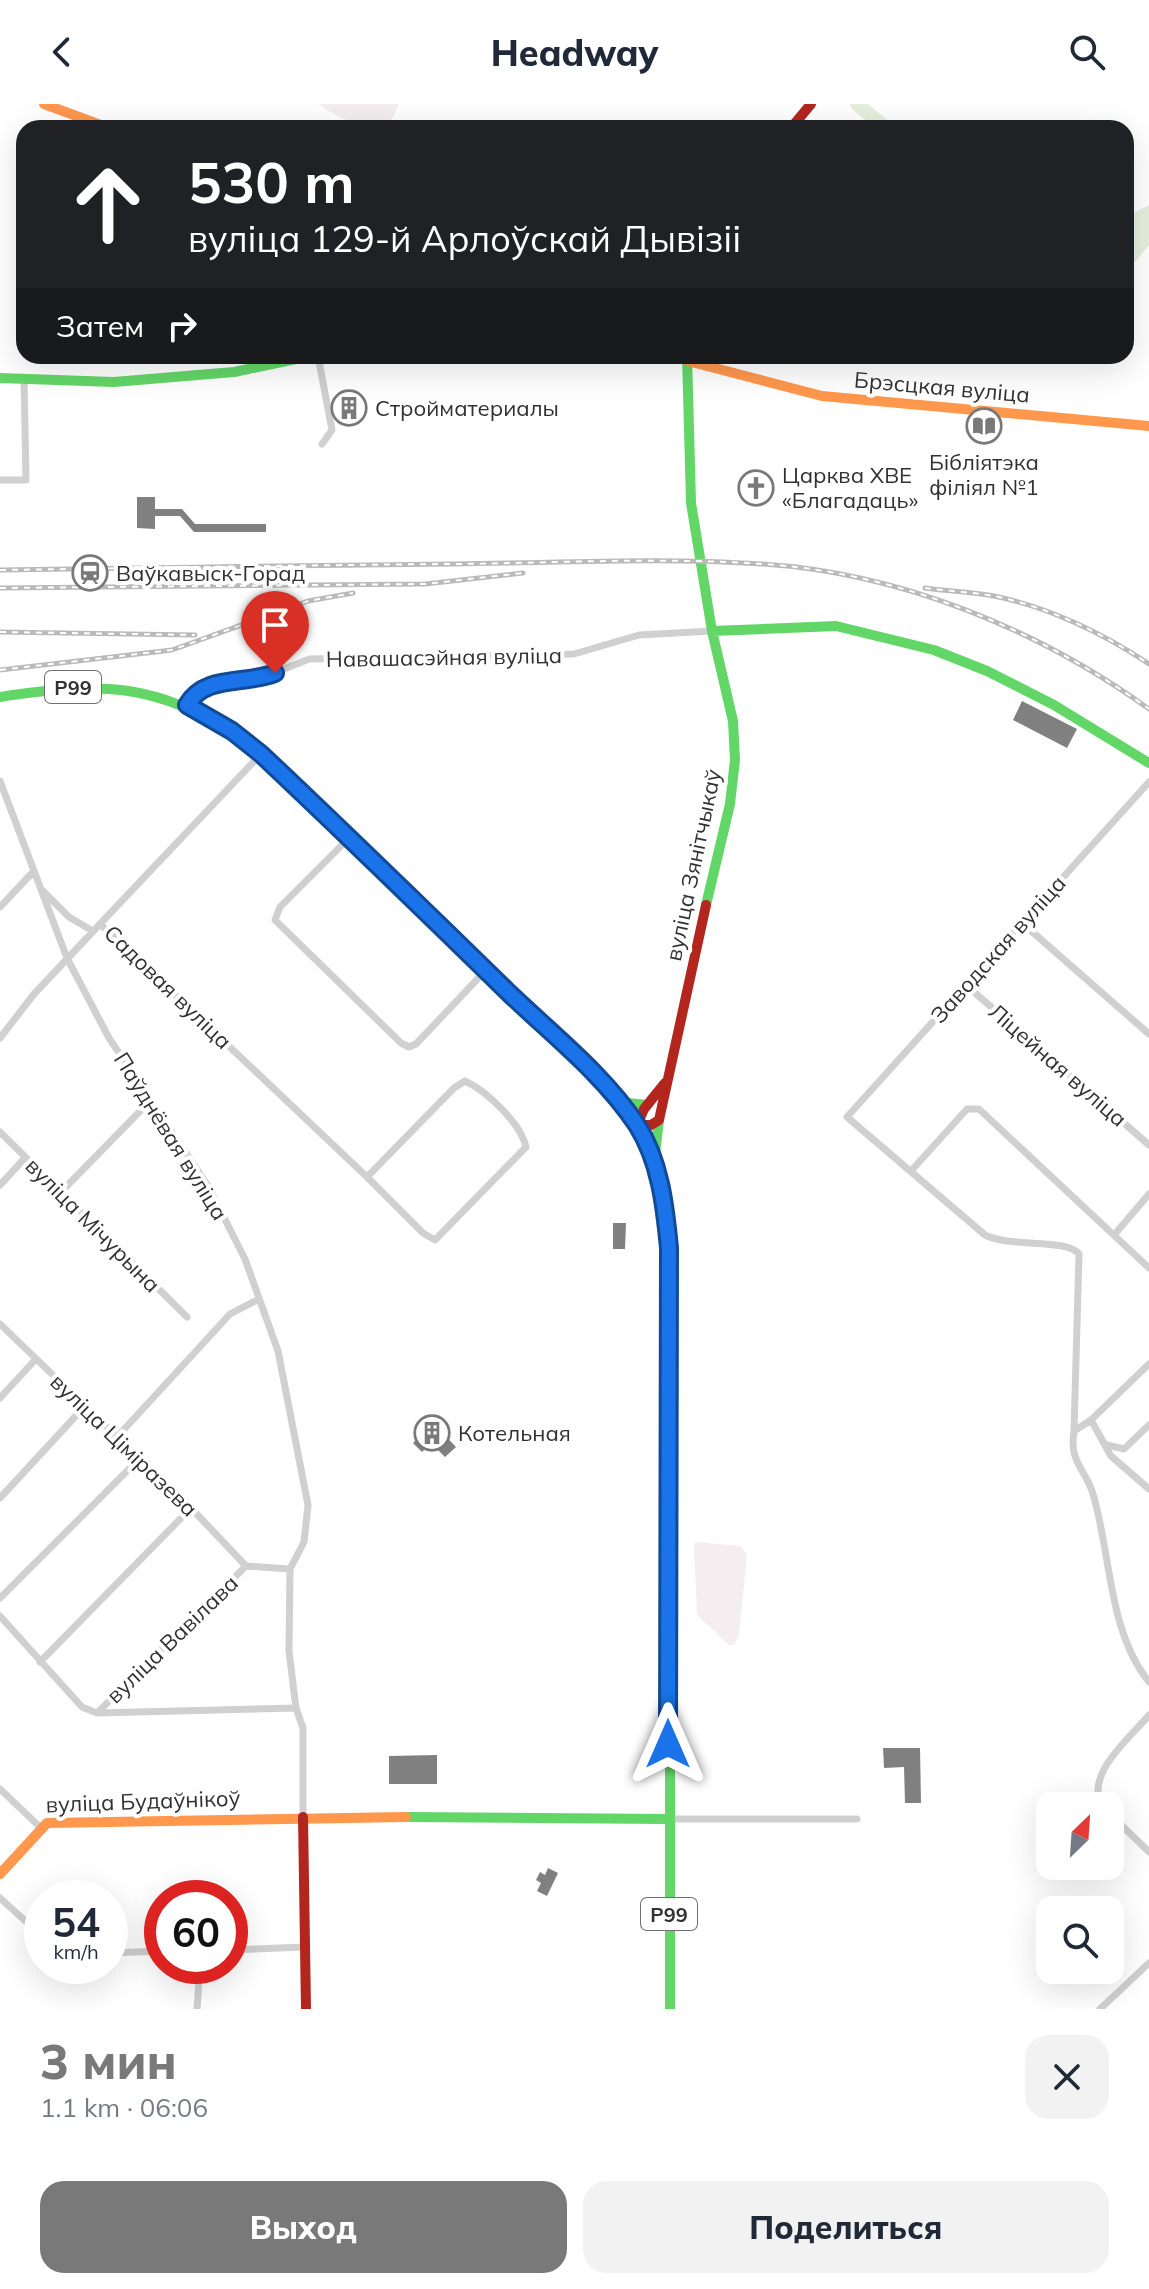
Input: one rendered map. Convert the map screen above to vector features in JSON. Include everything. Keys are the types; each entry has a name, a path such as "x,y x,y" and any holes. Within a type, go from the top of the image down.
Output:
{"main road":[{"path":"44,104 87,120"},
{"path":"798,120 811,104"},
{"path":"0,378 114,382 234,372 272,364"},
{"name":"вуліца Зянітчыкаў","path":"654,1162 665,1083 735,774 733,721 712,631 691,503 688,364"},
{"name":"Брэсцкая вуліца","path":"706,364 822,396 1149,426"},
{"path":"712,631 836,626 934,650 987,671 1054,705 1149,763"},
{"name":"Р99","path":"0,697 102,685 147,690 187,705 232,731 261,754 486,970 619,1102 637,1125 654,1162 664,1201 669,1248 670,2009"},
{"path":"659,1120 651,1125 637,1125 647,1105 665,1083"},
{"path":"619,1102 647,1105"},
{"path":"303,1817 306,2009"},
{"name":"вуліца Будаўнікоў","path":"41,1828 47,1823 64,1821 303,1817 668,1819"},
{"path":"0,1874 41,1828"}],"street":[{"path":"320,364 332,430 322,444"},
{"path":"0,480 26,480 24,378"},
{"name":"Навашасэйная вуліца","path":"187,705 203,686 255,681 309,659 574,654 639,635 712,631"},
{"name":"Садовая вуліца","path":"261,754 100,924 423,1233 435,1240 526,1147 523,1134 478,1088 465,1081 454,1088 367,1177"},
{"name":"Паўднёвая вуліца","path":"0,781 32,873 67,958 109,1038 208,1186 245,1259 278,1351 308,1505 304,1542 290,1569"},
{"name":"Заводская вуліца","path":"911,1171 847,1117 1149,782"},
{"path":"348,839 280,907 275,920 390,1032 409,1047 416,1044 486,970"},
{"path":"0,907 32,873"},
{"path":"37,885 69,917 91,930"},
{"path":"1021,922 1149,1034"},
{"path":"0,1038 91,930 100,924"},
{"name":"Ліцейная вуліца","path":"966,985 1149,1145"},
{"path":"60,1193 151,1100"},
{"path":"1149,1268 979,1109 967,1109 911,1171 985,1235 999,1242 1067,1246 1079,1254 1075,1461 1092,1492 1108,1582 1128,1639 1149,1682"},
{"name":"вуліца Мічурына","path":"0,1132 187,1317"},
{"path":"0,1185 25,1158"},
{"path":"1114,1235 1149,1194"},
{"path":"118,1436 230,1314 259,1299"},
{"name":"вуліца Ціміразева","path":"0,1324 118,1436 246,1566"},
{"path":"0,1398 35,1360"},
{"path":"1074,1431 1091,1420 1149,1364"},
{"path":"0,1498 85,1406"},
{"path":"1091,1420 1111,1456 1149,1489"},
{"path":"1105,1443 1124,1449 1149,1425"},
{"path":"0,1598 140,1458"},
{"path":"40,1662 191,1508"},
{"name":"вуліца Вавілава","path":"0,1616 82,1707 97,1713 246,1566 290,1569"},
{"path":"290,1569 289,1651 296,1708 303,1728 303,1817"},
{"path":"97,1713 296,1708"},
{"path":"1101,1792 1100,1776 1149,1715"},
{"name":"вуліца Будаўнікоў","path":"0,1789 41,1828"},
{"path":"668,1819 857,1819"},
{"path":"1124,1828 1149,1852"},
{"path":"0,1898 24,1920"},
{"path":"248,1949 305,1947"},
{"path":"1100,2009 1149,1963"},
{"path":"197,2009 199,1984"}],"shaded area":[{"path":"318,104 399,104 391,120 347,120"},
{"path":"1149,205 1149,245 1134,263 1134,213"},
{"path":"694,1544 741,1546 747,1555 739,1635 734,1645 729,1645 697,1615"}],"building":[{"name":"Стройматериалы","path":"356,396 361,416 341,420 337,401"},
{"path":"137,497 155,497 155,509 182,509 195,524 266,524 266,532 194,532 180,516 155,516 155,529 137,528"},
{"path":"1022,701 1077,729 1067,748 1013,720"},
{"path":"613,1223 626,1223 625,1249 613,1249"},
{"name":"Котельная","path":"433,1423 456,1447 445,1457 431,1443 422,1452 413,1443"},
{"path":"883,1748 920,1748 921,1803 905,1803 904,1767 884,1768"},
{"path":"437,1755 437,1784 389,1784 389,1756"},
{"path":"548,1868 558,1873 547,1896 537,1891 541,1883 536,1880 540,1872 545,1875"}],"waterway":[{"path":"857,104 876,120"}],"railway":[{"path":"0,570 647,561 763,564 814,570 866,579 966,610 1061,654 1149,709"},
{"path":"0,588 425,584 523,573"},
{"path":"925,588 994,596 1035,607 1094,632 1149,664"},
{"path":"0,670 172,650 308,601 353,593"},
{"path":"0,632 195,635"}],"traffic: fast":[{"path":"0,378 114,382 234,372 272,364"},
{"path":"687,364 691,503 712,631 733,721 735,760 730,804 706,905"},
{"path":"712,631 836,626 934,650 987,671 1054,705 1149,763"},
{"path":"0,697 68,689 127,691 183,706 243,740 592,1074 627,1115 651,1159"},
{"path":"619,1102 647,1105"},
{"path":"654,1162 659,1120"},
{"path":"670,1681 670,2009"},
{"path":"406,1817 668,1819"}],"traffic: slow":[{"path":"44,104 87,120"},
{"path":"699,364 822,396 1149,426"},
{"path":"651,1159 661,1195 669,1248 670,1681"},
{"path":"0,1874 47,1823 406,1817"}],"traffic: jam":[{"path":"798,120 811,104"},
{"path":"665,1083 644,1109 637,1125 651,1125 659,1120 706,905"},
{"path":"303,1817 306,2009"}],"place":[{"name":"Стройматериалы","path":"349,408"},
{"name":"Бібліятэка філіял №1","path":"984,426"},
{"name":"Царква ХВЕ «Благадаць»","path":"756,488"},
{"name":"Ваўкавыск-Горад","path":"90,573"},
{"name":"Котельная","path":"432,1433"}],"route":[{"path":"275,673 255,681 203,686 187,705 232,731 261,754 571,1053 637,1125 654,1162 664,1201 669,1248 668,1744"}]}
